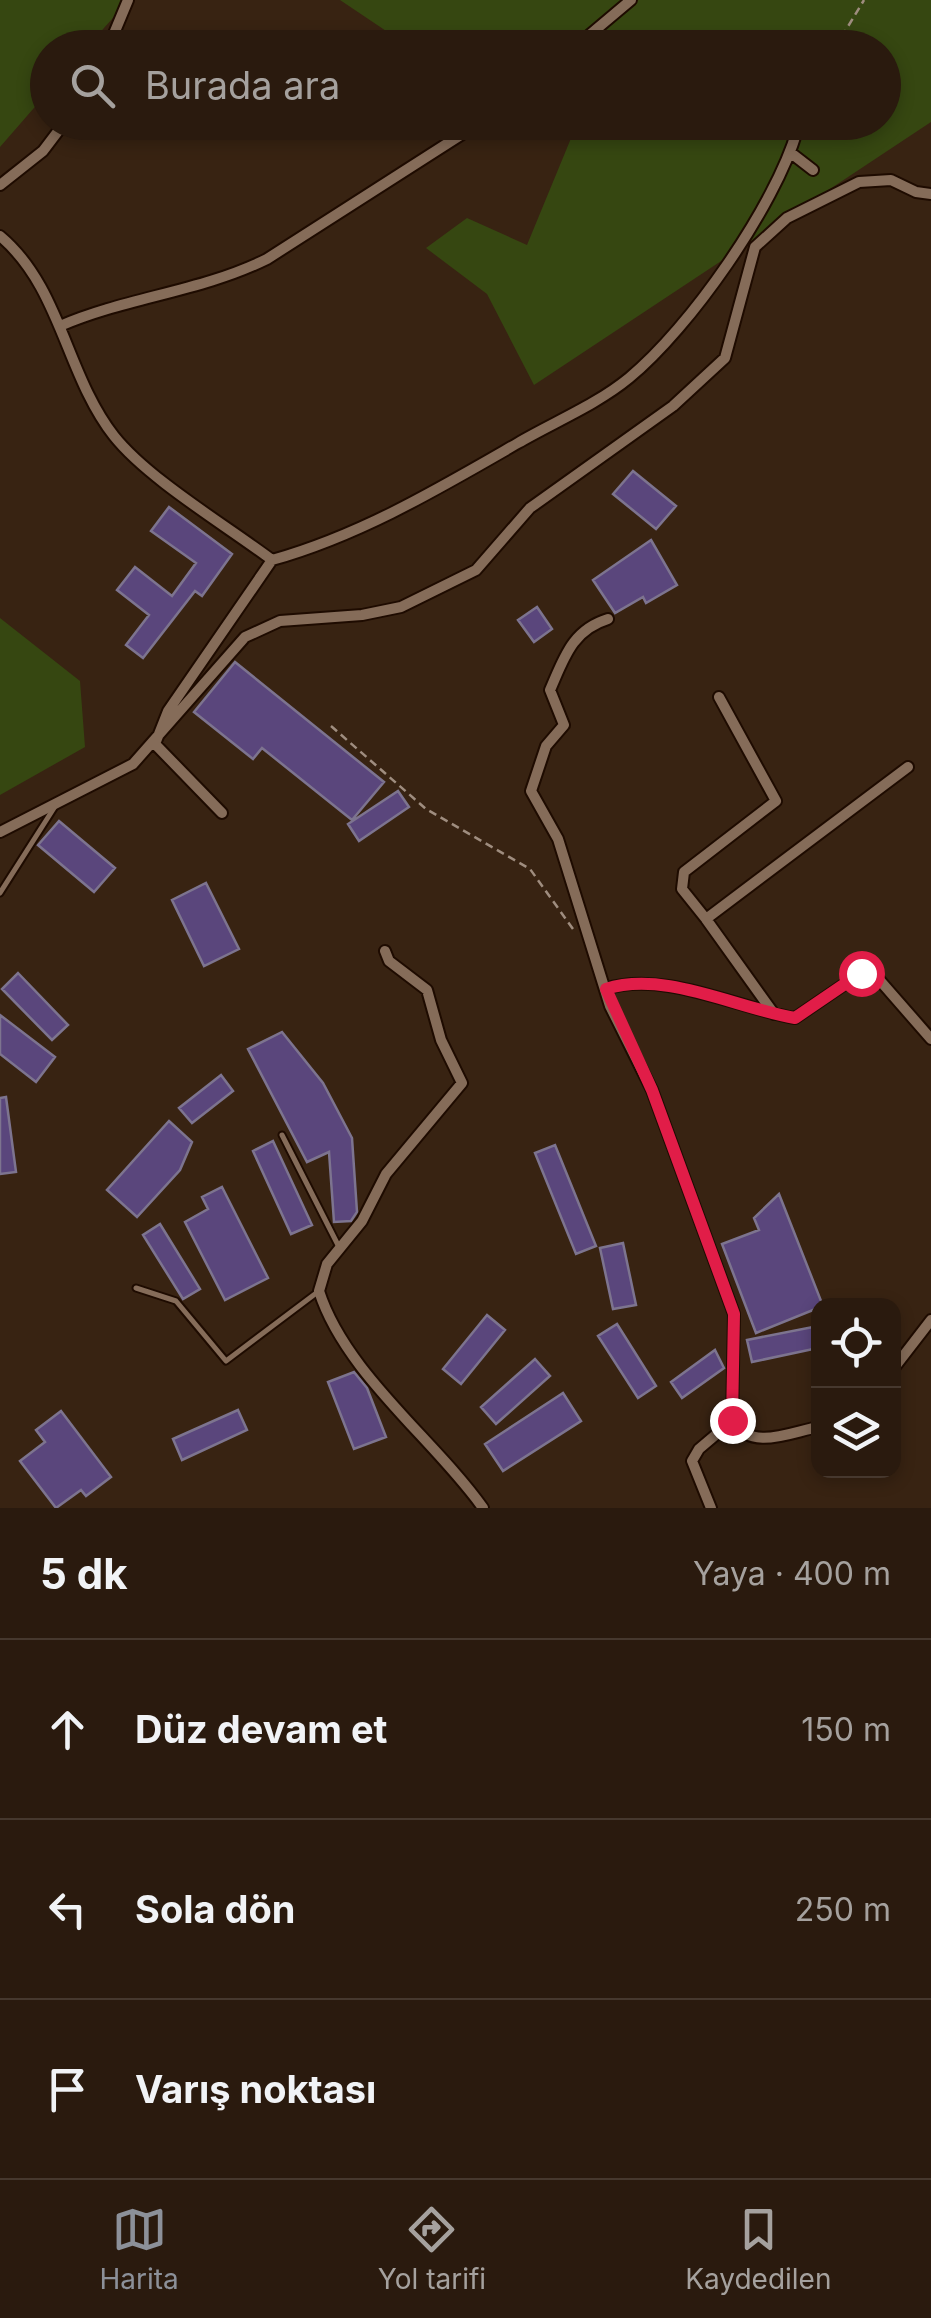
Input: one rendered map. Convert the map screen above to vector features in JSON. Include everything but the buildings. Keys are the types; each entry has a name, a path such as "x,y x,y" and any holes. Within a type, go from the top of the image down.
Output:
{"street":[{"path":"116,30 128,0"},
{"path":"596,30 632,0"},
{"path":"0,185 51,140"},
{"path":"60,326 110,307 230,277 267,259 453,140"},
{"path":"155,744 168,711 272,560 344,538 447,486 630,377 676,332 774,194 795,140"},
{"path":"790,153 813,170"},
{"path":"0,832 133,764 155,744 244,637 280,621 362,615 402,607 476,570 530,508 673,406 725,358 755,247 786,218 859,182 891,180 931,195"},
{"path":"0,236 27,264 115,437 272,560"},
{"path":"608,619 580,632 568,648 550,690 564,725 546,746 531,791 558,839 606,989 652,1090 734,1314 732,1420 740,1433 754,1440 811,1428"},
{"path":"719,698 776,801 684,872 682,889 775,1015"},
{"path":"155,744 222,813"},
{"path":"706,919 908,767"},
{"path":"385,951 389,961 426,990 441,1040 462,1083 386,1174 362,1221 327,1264 319,1291 323,1304 378,1388 464,1481 483,1508"},
{"path":"606,989 647,985 795,1018 861,973 876,976 931,1039"},
{"path":"901,1359 931,1320"},
{"path":"711,1508 692,1461 699,1449 732,1420"}],"lane":[{"path":"0,893 58,801"},
{"path":"282,1135 340,1250"},
{"path":"136,1288 176,1301 226,1361 319,1291"}],"path":[{"path":"846,30 864,0"},
{"path":"331,726 426,809 530,869 579,937"}],"green space":[{"path":"0,0 129,0 102,30 30,30 30,113 0,147"},
{"path":"340,0 931,0 931,122 534,385 487,294 426,248 467,218 527,245 570,140 901,140 901,30 385,30"},
{"path":"0,618 80,681 85,747 0,795"}],"route":[{"path":"732,1420 734,1314 652,1090 610,1006 606,989 633,983 675,989 795,1018 861,973"}]}
